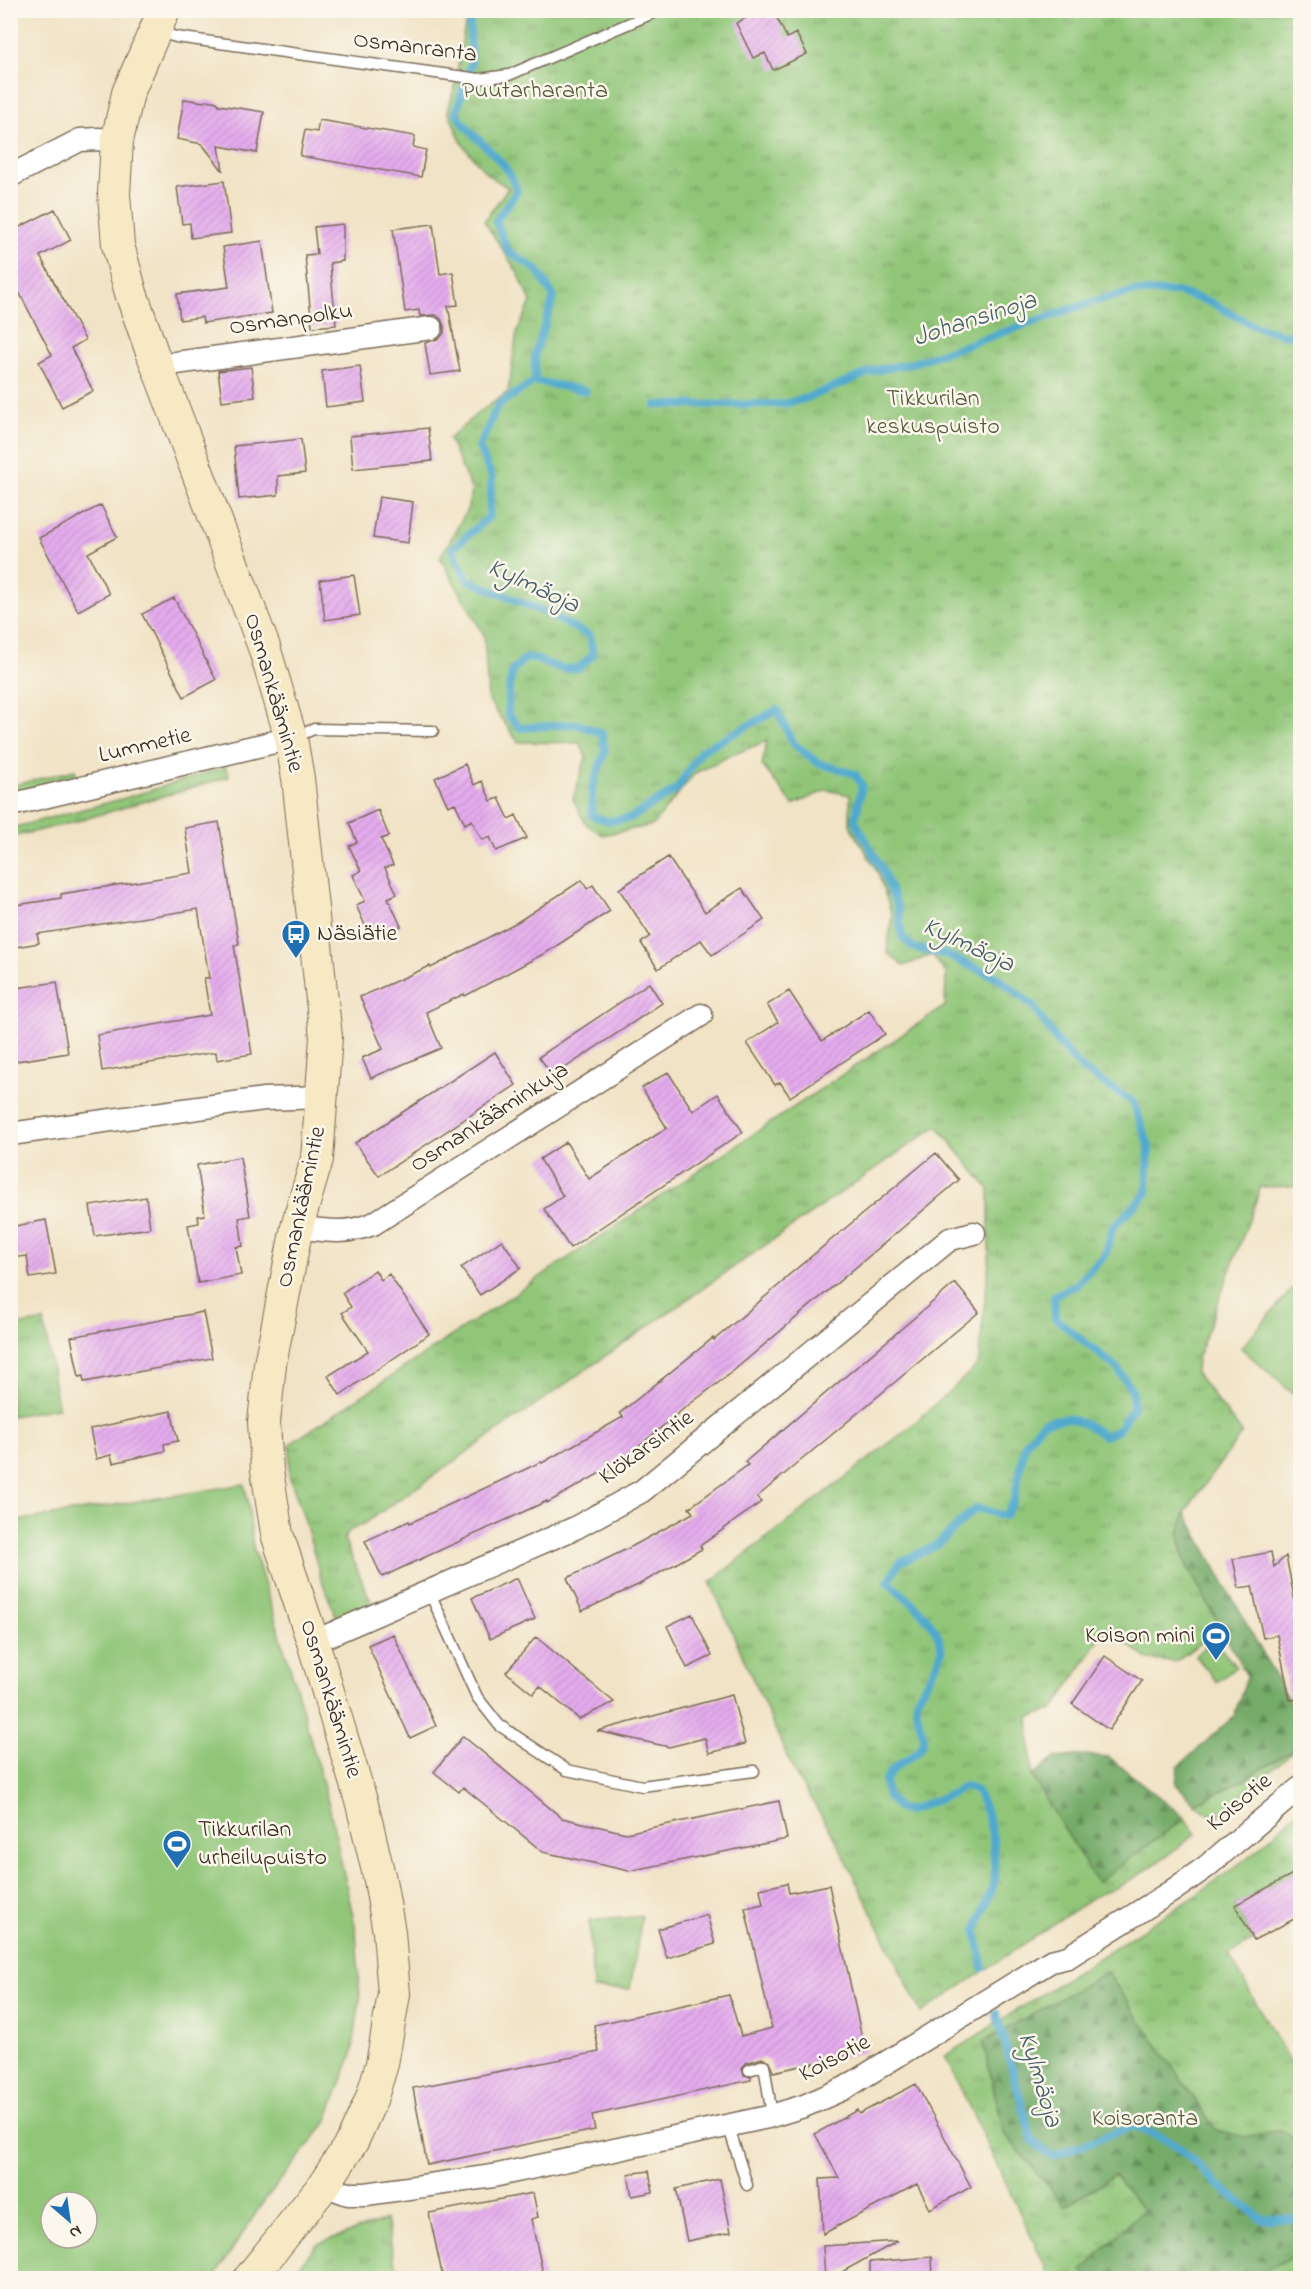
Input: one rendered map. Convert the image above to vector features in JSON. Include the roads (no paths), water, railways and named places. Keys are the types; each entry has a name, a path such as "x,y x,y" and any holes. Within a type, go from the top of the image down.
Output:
{"street":[{"name":"Osmankäämintie","path":"159,21 128,93 117,141 114,194 118,245 131,293 264,647 291,738 298,778 326,1037 317,1159 297,1227 270,1364 264,1422 267,1470 277,1534 313,1642 362,1804 380,1880 389,1932 393,1994 382,2064 371,2100 353,2140 324,2185 250,2278"},
{"path":"10,176 80,140 117,141"},
{"name":"Osmanpolku","path":"159,370 176,363 431,328"},
{"name":"Lummetie","path":"10,805 291,738"},
{"name":"Osmankääminkuja","path":"297,1227 339,1232 355,1231 373,1224 701,1015"},
{"path":"10,1134 264,1099 323,1097"},
{"name":"Klökarsintie","path":"313,1642 574,1528 642,1491 950,1239 974,1233"},
{"name":"Koisotie","path":"324,2185 348,2194 366,2194 481,2177 728,2125 804,2106 845,2088 1051,1961 1068,1956 1172,1891 1206,1867 1300,1788"}],"lane":[{"name":"Osmanranta","path":"159,21 176,37 479,79 509,75 660,10"},
{"path":"291,738 314,729 434,731"},
{"path":"429,1591 477,1697 499,1725 567,1770 642,1786 754,1771"},
{"path":"749,2070 764,2066 772,2115"},
{"path":"728,2125 747,2185"}],"waterway":[{"name":"Kylmäoja","path":"478,10 470,21 471,63 456,113 472,133 498,158 517,191 496,221 508,251 537,270 554,297 535,354 535,381 498,405 479,447 492,478 489,517 452,549 468,580 546,613 590,636 593,655 579,668 563,669 528,657 513,669 509,689 508,715 520,728 577,724 602,733 605,752 592,788 592,816 609,821 631,818 677,789 701,751 777,710 794,744 818,763 855,774 862,785 855,821 883,871 898,909 902,937 914,948 944,954 998,978 1032,1005 1057,1041 1082,1069 1133,1102 1149,1146 1147,1193 1113,1227 1105,1255 1077,1284 1054,1296 1055,1318 1117,1368 1132,1390 1133,1407 1118,1430 1105,1436 1085,1424 1067,1418 1043,1422 1025,1444 1014,1500 1005,1516 976,1508 937,1545 900,1562 888,1582 930,1623 941,1643 941,1653 916,1704 923,1733 922,1744 913,1756 894,1768 885,1781 887,1796 899,1809 908,1811 954,1793 965,1786 977,1791 987,1814 993,1838 995,1880 976,1931 983,1968"},
{"name":"Johansinoja","path":"656,405 783,404 807,398 873,371 913,363 1095,301 1133,292 1177,292 1210,302 1254,326 1285,335 1300,333"},
{"name":"Johansinoja","path":"535,381 586,391"},
{"name":"Kylmäoja","path":"996,2013 1032,2140 1052,2157 1132,2126 1179,2147 1218,2185 1262,2219 1300,2219"}],"place":[{"name":"Näsiätie","path":"296,960"},
{"name":"Koison mini","path":"1216,1662"},
{"name":"Tikkurilan urheilupuisto","path":"177,1870"}],"park label":[{"name":"Puutarharanta","path":"535,91"},
{"name":"Tikkurilan keskuspuisto","path":"933,413"},
{"name":"Koisoranta","path":"1145,2119"}]}
